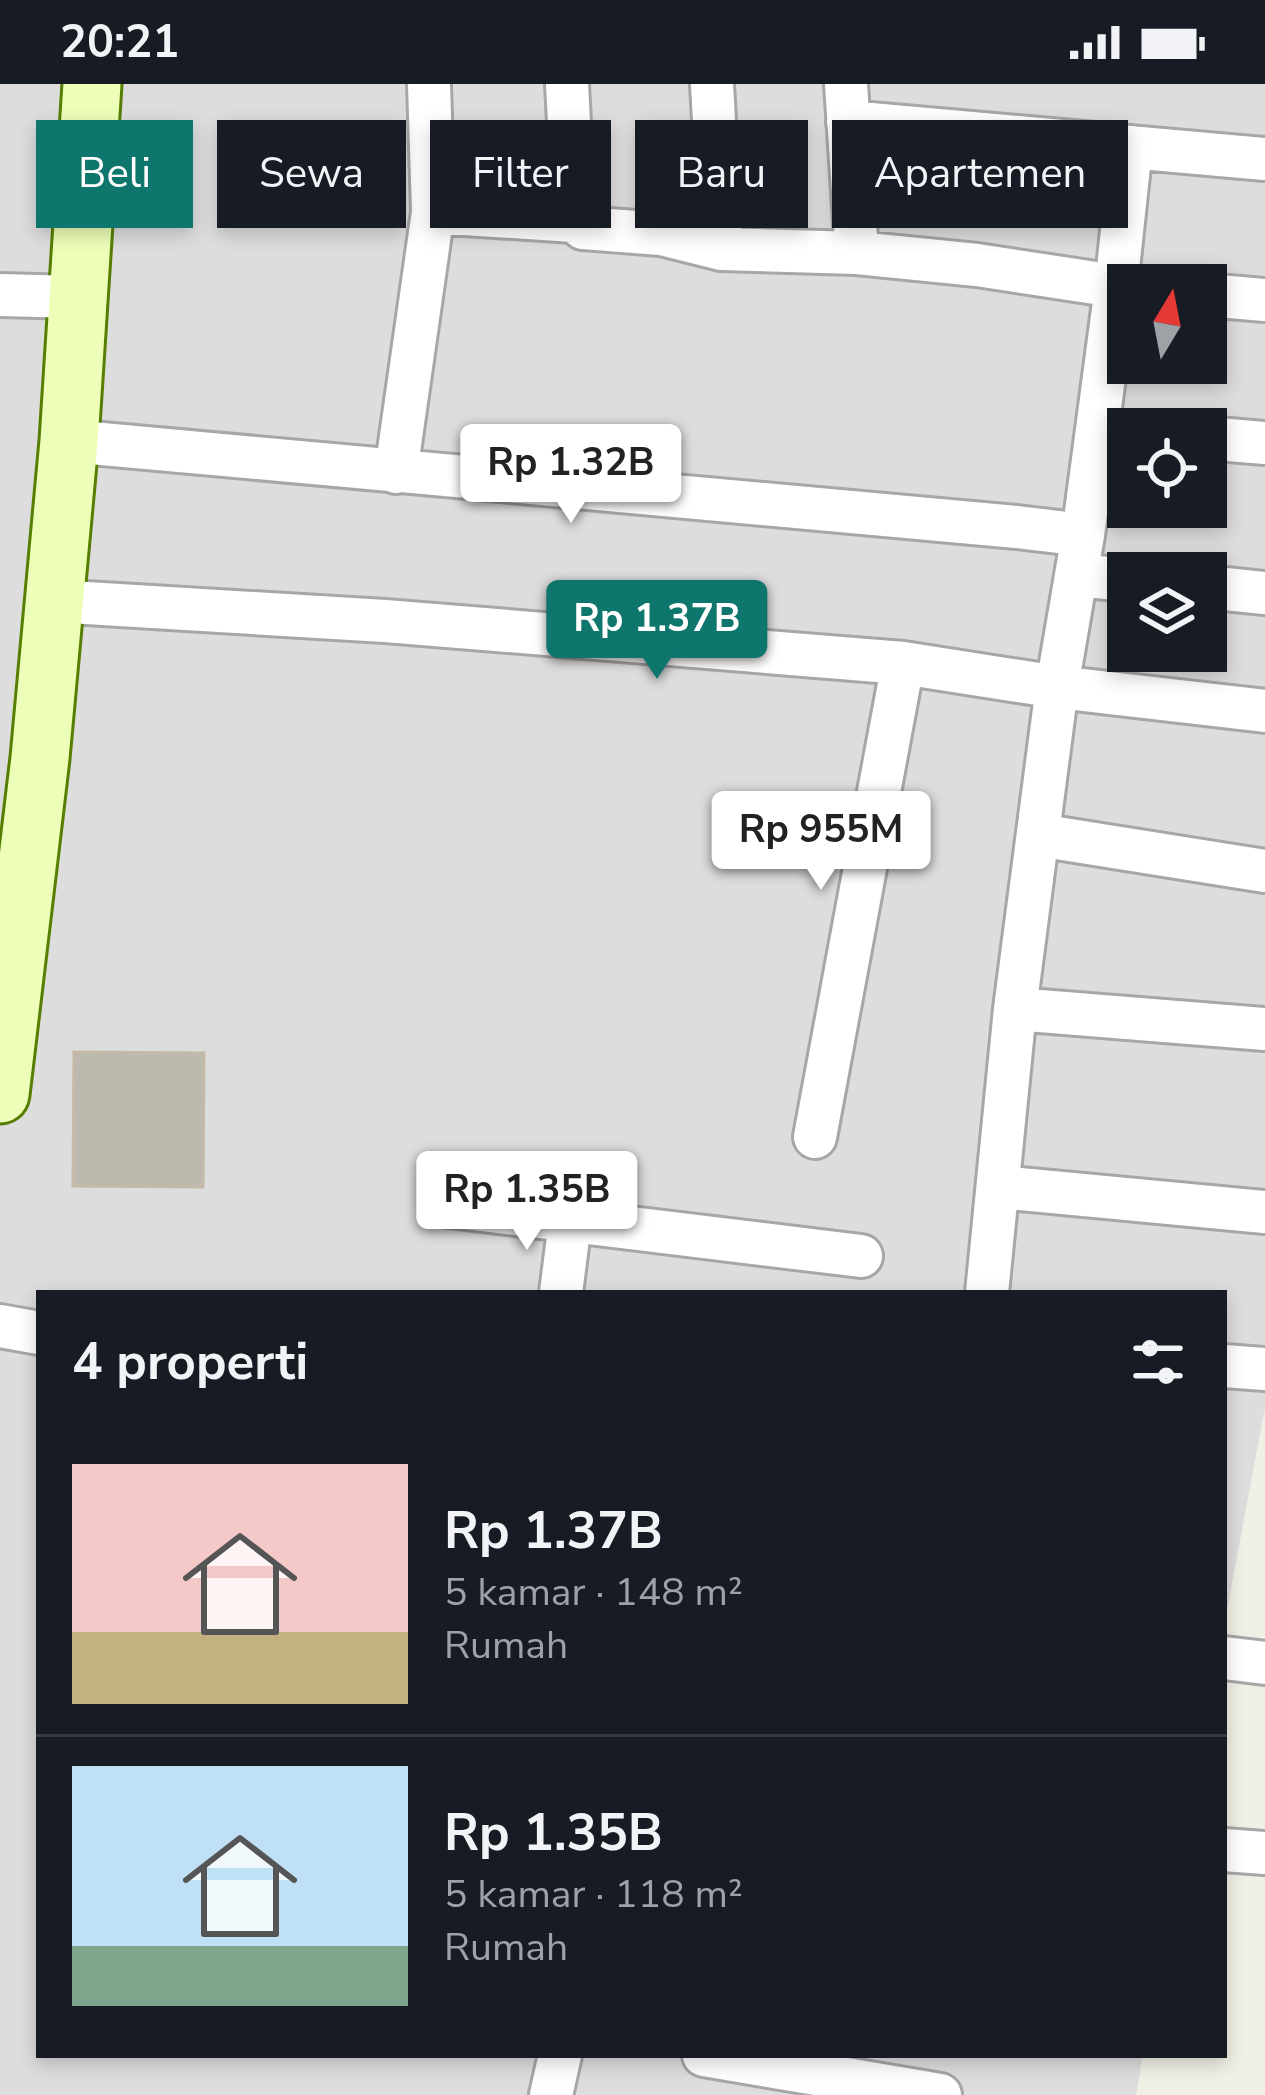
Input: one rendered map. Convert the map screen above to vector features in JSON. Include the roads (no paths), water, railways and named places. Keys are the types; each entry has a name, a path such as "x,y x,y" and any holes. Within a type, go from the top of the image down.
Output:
{"street":[{"path":"0,1094 13,875 40,758 69,441 92,84"},
{"path":"428,84 430,135"},
{"path":"568,84 570,120"},
{"path":"712,84 721,249"},
{"path":"857,253 847,103 1131,147 1265,159"},
{"path":"1124,264 1131,147"},
{"path":"396,472 431,228"},
{"path":"587,228 662,234 721,249 857,253 977,265 1107,286"},
{"path":"0,295 76,297"},
{"path":"1227,297 1265,300"},
{"path":"1227,440 1265,443"},
{"path":"69,441 1017,526 1107,569"},
{"path":"987,1290 1015,1009 1057,687 1079,555 1107,450"},
{"path":"1227,589 1265,592"},
{"path":"52,601 385,621 903,663 1265,711"},
{"path":"815,1137 903,663"},
{"path":"1038,835 1265,871"},
{"path":"1015,1009 1265,1029"},
{"path":"998,1187 1265,1212"},
{"path":"441,1205 861,1256"},
{"path":"561,1290 569,1222"},
{"path":"0,1326 36,1332"},
{"path":"1227,1366 1265,1369"},
{"path":"1227,1658 1265,1663"},
{"path":"1227,1850 1265,1853"},
{"path":"551,2095 559,2058"},
{"path":"712,2058 772,2082 919,2080"}]}
